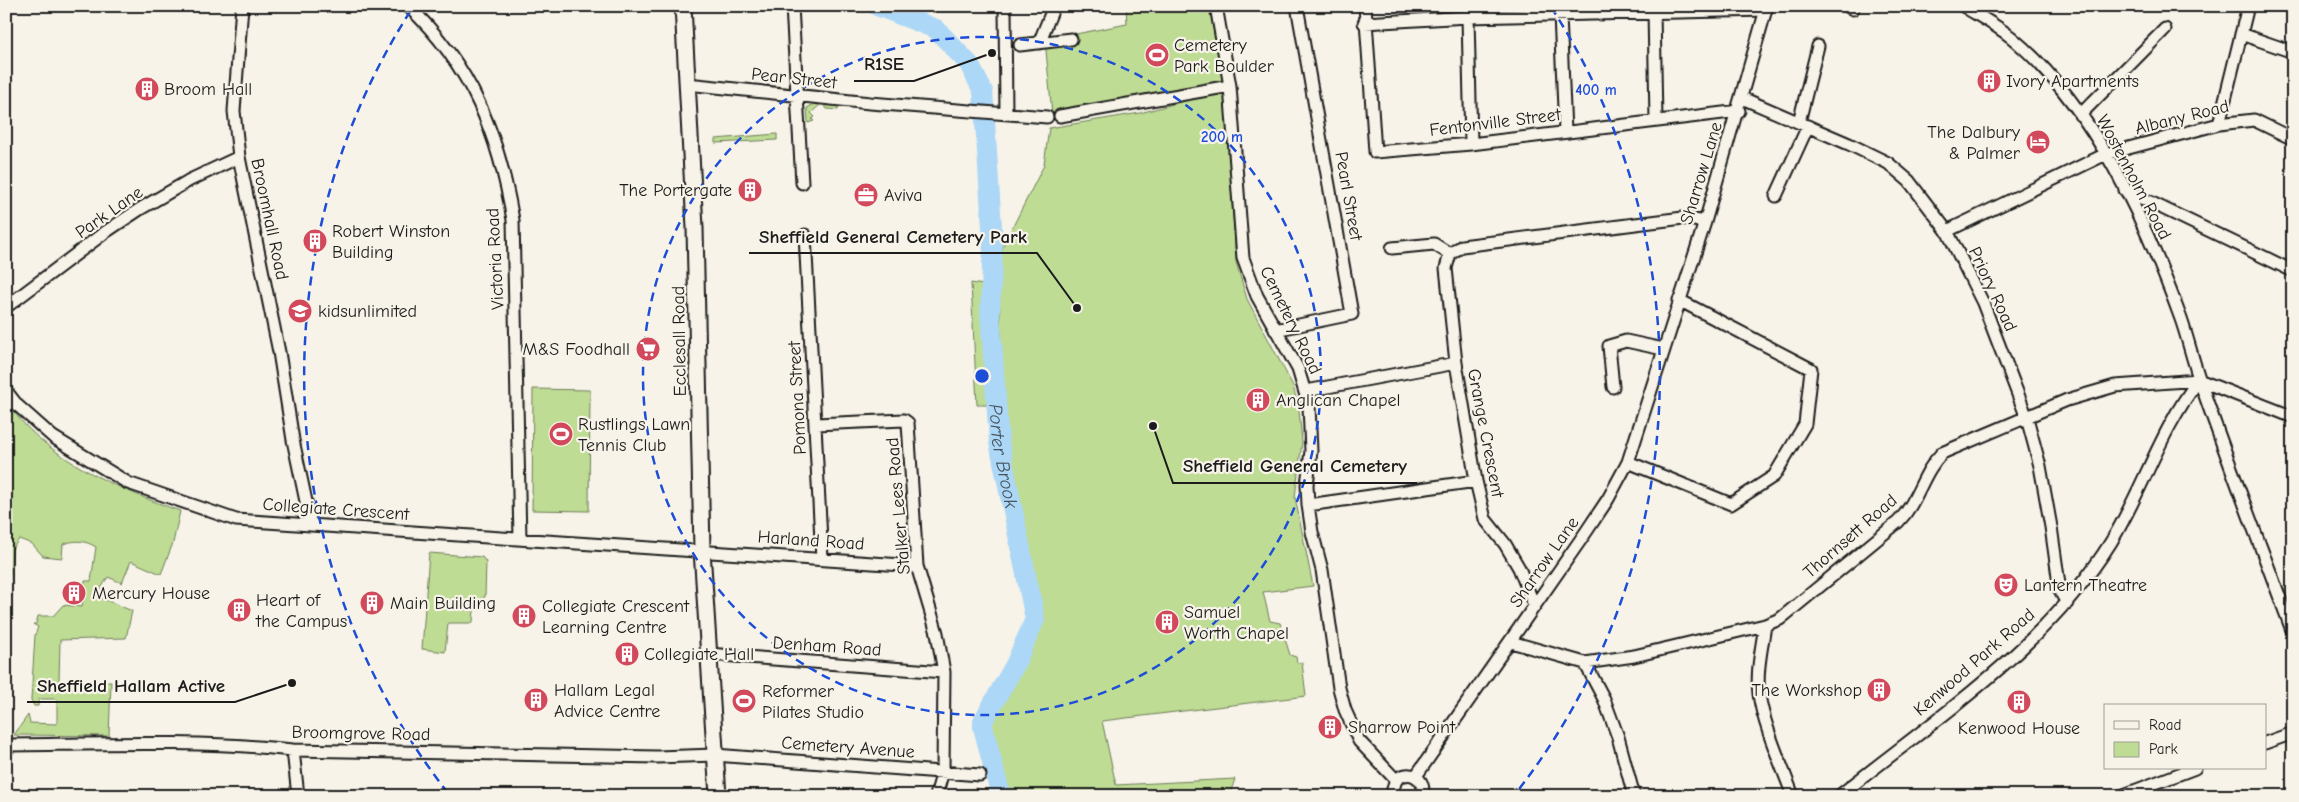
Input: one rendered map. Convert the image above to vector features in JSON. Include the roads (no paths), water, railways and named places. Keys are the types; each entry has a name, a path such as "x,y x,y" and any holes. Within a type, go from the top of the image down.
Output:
{"main road":[{"name":"Ecclesall Road","path":"683,6 697,274 702,550 718,796"}],"street":[{"name":"Broomhall Road","path":"242,6 234,111 239,157 279,352 293,440 310,525"},
{"name":"Victoria Road","path":"408,6 445,46 466,77 483,110 497,145 506,179 514,229 520,539"},
{"path":"792,6 802,183"},
{"path":"1005,6 1006,114"},
{"path":"1039,43 1054,6"},
{"name":"Cemetery Road","path":"1216,6 1230,86 1243,258 1257,296 1298,369 1306,391 1311,422 1308,505 1312,532 1322,570 1339,688 1345,710 1359,741 1396,780"},
{"name":"Pearl Street","path":"1275,330 1352,314 1297,6"},
{"path":"1365,6 1364,22 1767,8"},
{"name":"Wostenholm Road","path":"1963,6 2012,37 2043,67 2080,115 2106,154 2125,190 2161,267 2182,321 2199,380 2293,633"},
{"path":"2219,124 2248,6"},
{"name":"Sharrow Lane","path":"1416,776 1608,499 1628,462 1739,111 1767,8"},
{"path":"1654,11 1656,120"},
{"path":"1560,15 1564,132"},
{"path":"1468,17 1471,144"},
{"name":"Fentonville Street","path":"1364,22 1375,152 1471,144 1739,111"},
{"path":"2080,115 2165,29"},
{"path":"2241,34 2293,52"},
{"path":"1020,45 1071,39"},
{"path":"1776,196 1804,124 1818,46"},
{"name":"Pear Street","path":"687,84 797,96 1047,117"},
{"path":"1060,116 1230,86"},
{"name":"Priory Road","path":"1742,98 1849,144 1899,172 1909,181 1947,231 1983,303 2027,418 2050,518 2060,591 2068,603"},
{"name":"Albany Road","path":"1947,231 2106,154 2219,124 2254,120 2293,139"},
{"name":"Park Lane","path":"6,307 104,233 140,209 190,180 239,157"},
{"path":"2125,190 2293,270"},
{"path":"1392,248 1434,244 1450,254 1462,246 1683,218 1705,222"},
{"name":"Pomona Street","path":"805,235 822,559"},
{"name":"Grange Crescent","path":"1450,254 1446,268 1456,363 1476,481 1485,518 1505,544 1519,568 1534,605"},
{"path":"1628,462 1731,504 1774,476 1805,424 1811,369 1679,300"},
{"path":"1613,387 1609,346 1626,341 1663,349"},
{"path":"1306,391 1456,363"},
{"path":"2199,380 2293,417"},
{"name":"Thornsett Road","path":"1585,663 1634,656 1765,625 1780,619 1792,611 1908,512 1931,464 1942,453 2067,400 2115,386 2199,380"},
{"name":"Kenwood Park Road","path":"1839,796 1983,682 2068,603 2111,542 2148,472 2181,402 2199,380"},
{"name":"Collegiate Crescent","path":"6,391 17,405 53,437 128,483 236,520 702,550"},
{"name":"Stalker Lees Road","path":"816,424 907,421 908,423 917,566 937,633 944,672 943,771 936,796"},
{"path":"1308,505 1476,481"},
{"name":"Harland Road","path":"702,550 917,566"},
{"path":"1765,625 1758,682 1759,695 1774,744 1794,796"},
{"path":"1510,642 1585,663 1604,699 1634,796"},
{"name":"Denham Road","path":"708,654 944,672"},
{"path":"2266,743 2293,733"},
{"name":"Broomgrove Road","path":"6,745 210,745 293,750 658,757 714,756"},
{"path":"293,750 298,796"},
{"name":"Cemetery Avenue","path":"714,756 980,775"},
{"path":"2121,796 2190,770"},
{"path":"1394,796 1392,789 1396,780 1405,774 1416,776 1423,785 1422,796"}],"waterway":[{"name":"Porter Brook","path":"877,6 936,29 969,64 983,91 993,243 990,312 999,442 1035,619 1015,665 983,721 1001,796"}],"place":[{"name":"R1SE","path":"992,53"},
{"name":"Cemetery Park Boulder","path":"1157,55"},
{"name":"Ivory Apartments","path":"1989,81"},
{"name":"Broom Hall","path":"147,89"},
{"name":"The Dalbury & Palmer","path":"2038,142"},
{"name":"The Portergate","path":"750,190"},
{"name":"Aviva","path":"866,195"},
{"name":"Robert Winston Building","path":"315,241"},
{"name":"Sheffield General Cemetery Park","path":"1077,308"},
{"name":"kidsunlimited","path":"300,311"},
{"name":"M&S Foodhall","path":"648,349"},
{"name":"Anglican Chapel","path":"1258,400"},
{"name":"Sheffield General Cemetery","path":"1153,426"},
{"name":"Rustlings Lawn Tennis Club","path":"561,434"},
{"name":"Lantern Theatre","path":"2006,585"},
{"name":"Mercury House","path":"74,593"},
{"name":"Main Building","path":"372,603"},
{"name":"Heart of the Campus","path":"239,610"},
{"name":"Collegiate Crescent Learning Centre","path":"524,616"},
{"name":"Samuel Worth Chapel","path":"1167,622"},
{"name":"Collegiate Hall","path":"627,654"},
{"name":"Sheffield Hallam Active","path":"292,683"},
{"name":"The Workshop","path":"1879,690"},
{"name":"Hallam Legal Advice Centre","path":"536,700"},
{"name":"Reformer Pilates Studio","path":"744,701"},
{"name":"Kenwood House","path":"2019,702"},
{"name":"Sharrow Point","path":"1330,727"}]}
